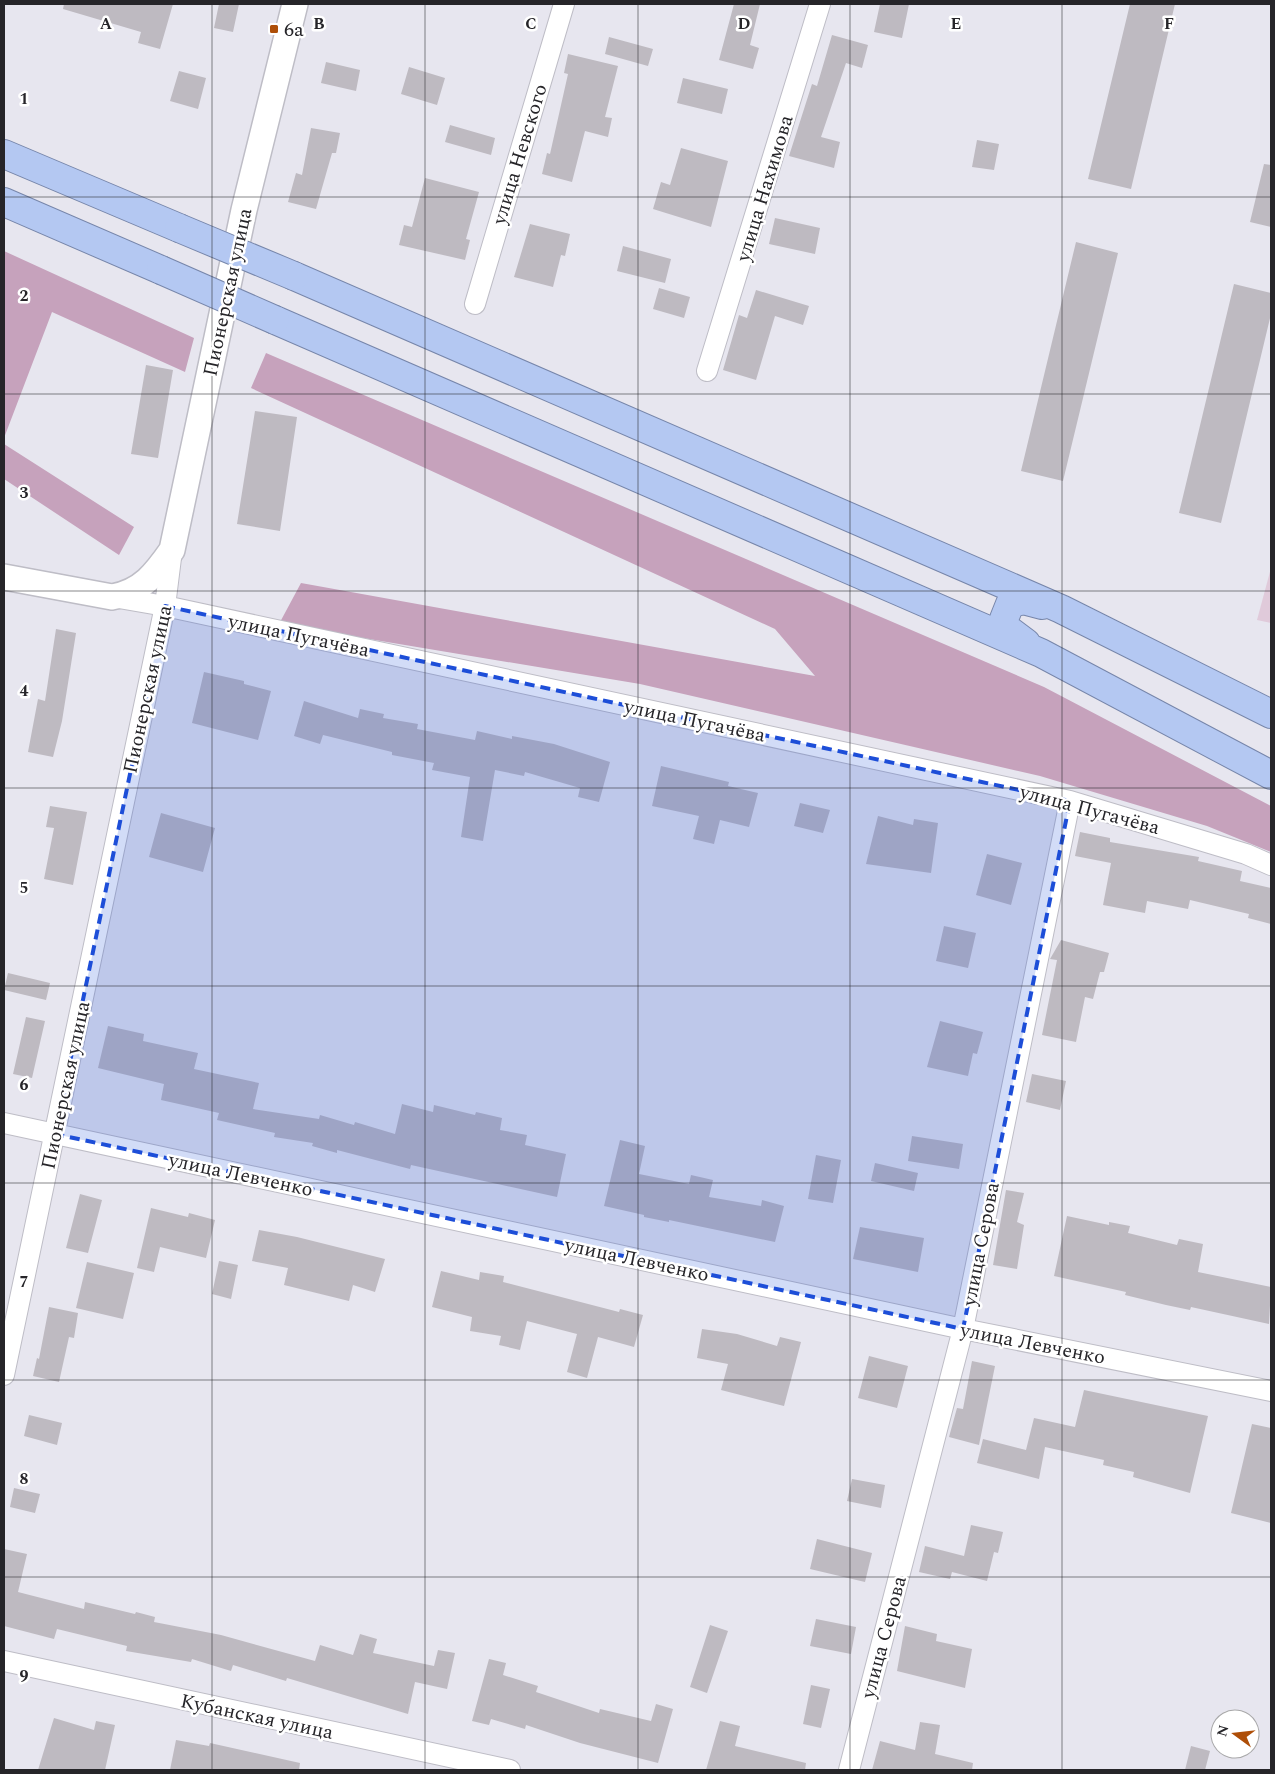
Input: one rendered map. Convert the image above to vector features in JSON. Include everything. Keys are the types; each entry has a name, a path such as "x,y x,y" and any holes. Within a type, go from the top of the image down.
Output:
{"highway":[{"path":"4,154 294,276 1060,609 1271,714"},
{"path":"4,202 1041,653 1271,775"},
{"path":"1041,653 1006,628 1004,619 1010,604 1023,600 1060,609"}],"street":[{"name":"Пионерская улица","path":"4,1375 165,606 172,550 244,210 295,4"},
{"name":"улица Невского","path":"475,304 564,4"},
{"name":"улица Нахимова","path":"707,371 820,4"},
{"name":"улица Пугачёва","path":"112,597 126,595 138,588 154,575 172,550"},
{"name":"улица Пугачёва","path":"4,577 165,606 1070,801 1246,854 1271,865"},
{"name":"улица Серова","path":"849,1770 963,1329 1070,801"},
{"name":"улица Левченко","path":"4,1123 963,1329 1271,1391"},
{"name":"Кубанская улица","path":"4,1661 510,1770"}],"highlighted area":[{"path":"165,606 1070,801 963,1329 55,1134"}],"shaded area":[{"path":"4,251 194,338 185,372 52,312 4,438"},
{"path":"266,353 1044,687 1271,806 1271,852 1207,826 1040,776 640,684 279,624 301,583 815,676 775,629 251,388"},
{"path":"4,444 134,527 119,555 4,479"},
{"path":"1271,568 1271,623 1257,620"}],"building":[{"path":"64,4 173,4 160,49 138,43 141,32 63,9"},
{"path":"219,4 239,4 233,32 214,28"},
{"path":"734,4 760,4 750,45 759,48 753,69 719,60"},
{"path":"880,4 909,4 902,38 874,32"},
{"path":"1130,4 1175,4 1131,189 1088,179"},
{"path":"832,35 868,45 862,68 846,63 821,137 840,142 834,168 789,156 812,84 817,86"},
{"path":"609,37 653,49 648,66 605,54"},
{"path":"568,54 618,66 605,117 612,118 608,137 585,131 572,182 542,174 547,153 550,154 568,74 564,73"},
{"path":"326,62 360,70 356,91 321,83"},
{"path":"409,67 445,78 437,105 401,94"},
{"path":"179,71 206,78 198,109 170,101"},
{"path":"683,78 728,89 722,114 677,103"},
{"path":"450,125 495,138 491,155 445,142"},
{"path":"311,128 340,133 336,153 332,153 316,209 288,202 296,173 302,175"},
{"path":"977,140 999,144 994,170 972,167"},
{"path":"681,148 728,161 711,227 653,209 661,182 670,185"},
{"path":"1264,164 1271,165 1271,227 1250,222"},
{"path":"425,178 479,192 466,239 470,240 465,260 399,245 404,225 412,227"},
{"path":"775,218 820,228 815,254 769,244"},
{"path":"530,224 570,234 565,256 561,255 553,287 514,277"},
{"path":"1076,242 1118,253 1063,481 1021,471"},
{"path":"623,246 671,259 665,283 617,271"},
{"path":"1234,284 1271,293 1271,314 1221,523 1179,513"},
{"path":"659,288 690,297 684,318 653,309"},
{"path":"756,290 809,306 803,325 775,316 756,380 723,370 739,315 747,318"},
{"path":"146,365 173,370 158,458 131,454"},
{"path":"255,411 297,417 280,531 237,524"},
{"path":"56,629 76,633 62,721 53,757 28,752 38,699 45,701"},
{"path":"204,672 244,681 244,684 271,691 258,740 192,723"},
{"path":"304,701 358,718 360,709 384,714 383,718 418,724 417,729 475,740 477,731 512,739 512,736 554,744 610,762 599,802 578,797 580,788 525,772 524,776 495,770 483,841 461,837 470,777 432,770 434,763 392,755 392,752 323,735 320,744 294,736"},
{"path":"661,766 729,782 728,786 758,793 749,827 720,820 714,844 693,839 699,816 652,806"},
{"path":"800,803 830,810 823,833 794,826"},
{"path":"50,806 87,812 73,885 44,879 54,828 46,827"},
{"path":"161,813 215,828 203,872 149,857"},
{"path":"878,816 913,825 914,819 938,823 931,873 866,864"},
{"path":"1080,832 1110,838 1110,842 1199,857 1198,861 1242,871 1240,881 1271,888 1271,924 1248,918 1249,914 1190,900 1188,909 1147,901 1145,913 1103,905 1111,863 1075,856"},
{"path":"987,854 1022,863 1011,905 976,895"},
{"path":"944,926 976,933 968,968 936,961"},
{"path":"1061,940 1109,953 1104,972 1100,972 1093,999 1085,997 1076,1042 1042,1035 1057,960 1050,959"},
{"path":"8,973 50,983 46,1000 4,990"},
{"path":"26,1017 45,1021 32,1078 13,1074"},
{"path":"940,1021 983,1032 977,1054 973,1053 968,1076 927,1067"},
{"path":"108,1026 144,1034 143,1041 198,1053 194,1069 259,1083 253,1109 319,1119 320,1115 354,1125 355,1122 395,1134 402,1104 433,1112 434,1105 475,1115 476,1112 502,1118 500,1130 527,1135 525,1145 566,1154 557,1197 411,1165 410,1169 337,1150 337,1153 312,1146 313,1143 274,1137 275,1133 217,1120 219,1113 161,1100 164,1084 98,1068"},
{"path":"1032,1074 1066,1081 1060,1110 1026,1102"},
{"path":"912,1136 963,1144 959,1169 908,1161"},
{"path":"620,1140 645,1146 639,1174 689,1184 691,1175 713,1180 709,1197 761,1206 762,1200 784,1206 775,1242 669,1220 669,1222 644,1217 644,1215 604,1206"},
{"path":"816,1155 841,1160 833,1203 808,1199"},
{"path":"875,1163 918,1173 914,1191 871,1181"},
{"path":"1006,1190 1024,1193 1017,1222 1024,1225 1017,1269 993,1265"},
{"path":"80,1194 102,1200 88,1253 66,1248"},
{"path":"151,1208 188,1217 189,1213 215,1220 206,1258 160,1247 154,1272 137,1268"},
{"path":"1067,1216 1109,1225 1109,1222 1130,1226 1128,1233 1177,1245 1179,1239 1203,1244 1198,1272 1271,1287 1269,1324 1191,1307 1190,1310 1166,1305 1125,1295 1126,1292 1054,1276"},
{"path":"860,1227 924,1238 918,1272 853,1259"},
{"path":"259,1230 297,1237 385,1259 375,1292 353,1285 349,1301 284,1285 288,1268 252,1261"},
{"path":"219,1261 238,1265 231,1299 212,1294"},
{"path":"87,1262 134,1273 123,1319 76,1308"},
{"path":"441,1271 479,1280 480,1272 504,1276 503,1282 619,1312 620,1309 643,1315 634,1347 598,1337 587,1378 567,1372 577,1334 527,1321 520,1350 499,1345 501,1336 470,1331 472,1317 432,1307"},
{"path":"49,1307 78,1313 74,1338 69,1337 59,1382 33,1376 37,1358 39,1359"},
{"path":"702,1329 737,1334 777,1346 780,1337 801,1342 784,1406 721,1390 728,1364 697,1358"},
{"path":"869,1356 908,1366 897,1408 858,1398"},
{"path":"972,1361 995,1366 979,1445 949,1437 957,1408 963,1409"},
{"path":"1084,1390 1208,1416 1190,1493 1133,1477 1134,1472 1103,1465 1104,1460 1045,1447 1039,1479 977,1463 983,1439 1026,1450 1034,1418 1075,1427"},
{"path":"29,1415 62,1423 57,1445 24,1436"},
{"path":"1252,1424 1271,1428 1271,1523 1231,1513"},
{"path":"852,1479 885,1485 881,1508 847,1501"},
{"path":"14,1488 40,1494 35,1513 10,1507"},
{"path":"971,1525 1003,1532 998,1553 994,1552 987,1581 952,1572 950,1579 919,1572 925,1546 964,1556"},
{"path":"817,1539 872,1553 865,1582 810,1569"},
{"path":"4,1549 27,1554 18,1592 84,1609 85,1602 135,1614 136,1612 155,1617 154,1622 221,1635 315,1661 320,1645 353,1655 360,1634 377,1639 373,1653 434,1666 438,1650 455,1653 447,1689 415,1682 408,1714 287,1678 286,1681 233,1665 231,1671 192,1659 191,1662 126,1651 127,1646 57,1629 54,1639 4,1626"},
{"path":"816,1619 856,1627 851,1654 810,1646"},
{"path":"710,1625 728,1631 707,1693 690,1687"},
{"path":"905,1626 937,1634 936,1641 972,1649 965,1688 897,1671"},
{"path":"489,1659 506,1663 503,1675 538,1686 536,1692 599,1713 600,1709 651,1721 656,1704 673,1709 658,1763 580,1743 526,1725 525,1729 491,1719 489,1725 472,1721"},
{"path":"811,1685 830,1689 821,1728 803,1724"},
{"path":"54,1718 94,1730 96,1721 115,1725 105,1770 38,1770"},
{"path":"720,1721 740,1726 735,1746 806,1763 805,1770 706,1770"},
{"path":"920,1722 940,1725 935,1754 973,1763 972,1770 872,1770 880,1741 915,1750"},
{"path":"176,1740 209,1746 210,1743 300,1763 299,1770 170,1770"},
{"path":"1191,1746 1210,1751 1205,1770 1185,1770"}],"place":[{"name":"6а","path":"274,29"}]}
